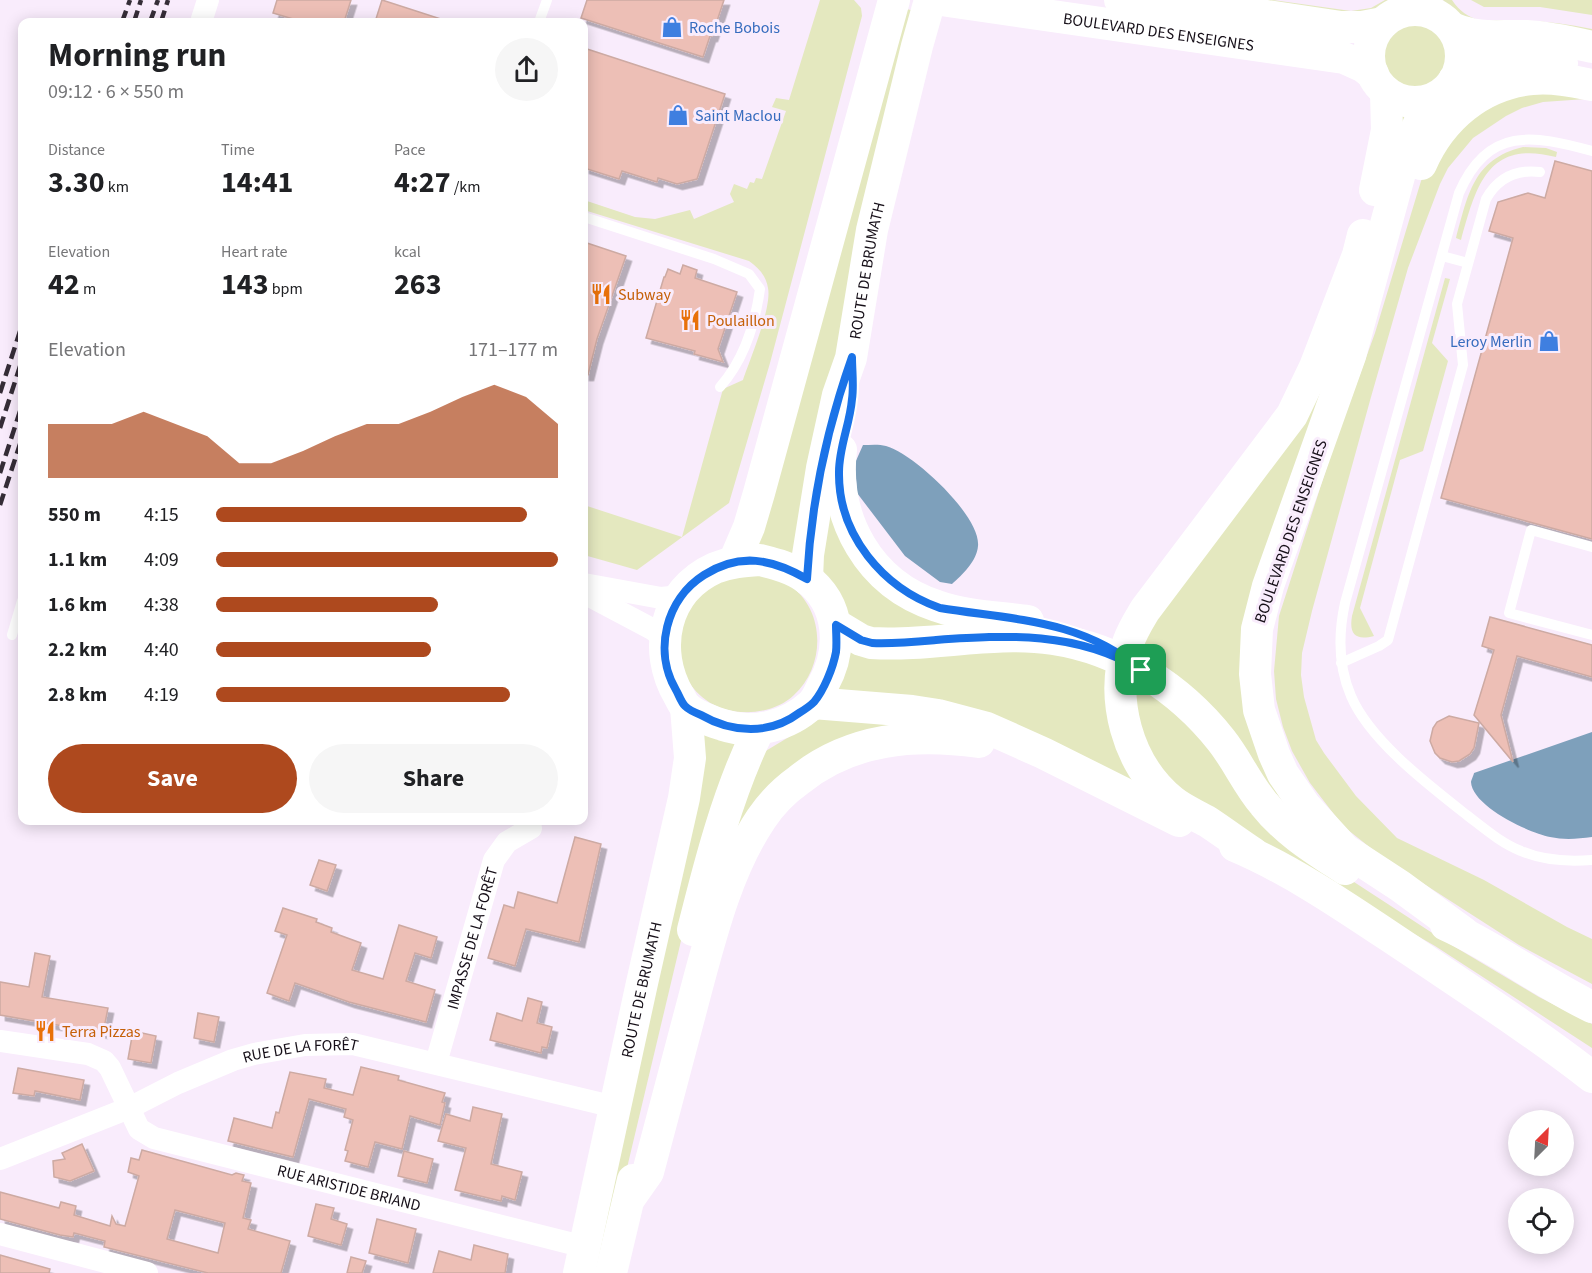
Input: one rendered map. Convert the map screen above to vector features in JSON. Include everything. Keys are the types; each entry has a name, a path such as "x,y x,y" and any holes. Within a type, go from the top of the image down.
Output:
{"main road":[{"path":"734,562 750,527 894,0"},
{"name":"ROUTE DE BRUMATH","path":"807,579 808,555 822,468 838,395 852,357 872,230 930,0"},
{"name":"BOULEVARD DES ENSEIGNES","path":"941,0 1344,58 1364,67 1380,83"},
{"name":"BOULEVARD DES ENSEIGNES","path":"1120,0 1222,15 1252,14 1341,27 1362,27 1419,13 1468,35 1545,38 1592,47"},
{"path":"1419,13 1458,38 1461,59 1447,88 1418,102 1396,98 1380,83 1370,64 1371,42 1419,13"},
{"name":"BOULEVARD DES ENSEIGNES","path":"1464,933 1400,886 1345,850 1321,826 1283,774 1259,710 1255,674 1257,628 1265,597 1350,356 1404,158 1424,112 1465,72 1501,59 1554,62 1592,70"},
{"path":"1363,313 1391,253 1424,156 1448,119 1478,96 1514,82 1552,79 1592,85"},
{"path":"1380,83 1387,130 1385,150 1358,255 1315,367 1300,400 1283,429 1145,610 1128,644 1121,675 1122,705 1127,734 1151,780 1174,803 1207,822 1253,854 1389,936 1592,1077"},
{"path":"852,357 852,399 838,472 840,493 855,537 879,571 910,595 940,608 1038,623 1080,639"},
{"path":"760,560 785,566 807,579 827,600 836,625 836,652 827,678 813,703 796,716 775,726 759,729 734,728 711,721 686,707 672,684 665,663 664,638 667,623 681,596 696,580 714,569 734,562 760,560"},
{"path":"836,625 861,640 872,643 1006,636 1080,639 1102,643 1124,656 1185,702 1210,727 1232,755 1264,805 1303,842 1392,900 1464,933 1525,971 1592,1007"},
{"path":"813,703 912,711 938,715 987,728 1253,854"},
{"name":"ROUTE DE BRUMATH","path":"582,1260 684,798 690,758 686,707"},
{"path":"611,1273 706,881 736,783 759,729"},
{"path":"629,1199 648,1172 706,952 723,900 742,854 761,818 785,790 816,766 860,747 884,741 931,737 958,739 1003,748 1154,808"}],"street":[{"path":"202,18 208,0"},
{"path":"588,585 661,598 681,596"},
{"path":"588,595 652,629 664,638"},
{"name":"IMPASSE DE LA FORÊT","path":"436,1063 494,860 507,842 531,828"},
{"name":"RUE ARISTIDE BRIAND","path":"0,1041 88,1054 98,1058 110,1068 139,1129 154,1138 582,1260"},
{"name":"RUE DE LA FORÊT","path":"0,1159 129,1108 177,1083 233,1060 305,1045 353,1044 615,1107"},
{"path":"0,1234 147,1273"}],"lane":[{"path":"540,18 547,0"},
{"path":"1592,151 1544,139 1525,138 1508,142 1491,151 1477,162 1467,176 1459,193 1340,626 1341,663 1352,698 1371,729 1443,796 1501,841 1523,852 1560,861 1592,860"},
{"path":"1341,663 1388,640 1463,365 1457,304 1486,199 1499,182 1518,172 1540,172"},
{"path":"588,218 714,259 749,274 760,289 756,319 732,373 720,387"},
{"path":"1442,256 1468,263"},
{"path":"1592,547 1531,530 1509,613 1592,635"},
{"path":"12,635 18,615"}],"green space":[{"path":"820,0 854,0 861,8 862,16 770,363 729,503 637,570 588,556 588,506 682,537 723,389 743,380 764,320 768,288 764,276 749,261 588,211 588,201 635,217 655,219 690,210 694,219 734,202 730,194 734,184 747,189 750,182 754,183 756,178 762,179 786,111 772,107 776,98 789,100"},
{"path":"1212,0 1273,0 1351,11 1371,8 1385,0 1398,0 1380,13 1368,18"},
{"path":"1443,0 1452,0 1465,14 1482,21 1565,24 1592,29 1592,38 1458,20"},
{"path":"1471,0 1592,0 1592,15 1540,7 1484,7"},
{"path":"901,8 911,10 857,228 838,352 798,556 756,546"},
{"path":"1409,23 1423,23 1435,28 1445,38 1450,57 1445,76 1435,86 1423,91 1409,91 1397,86 1387,76 1382,64 1382,50 1387,38 1397,28"},
{"path":"1520,87 1586,99 1543,102 1522,108 1506,116 1473,138 1448,168 1440,184 1408,268 1371,397 1312,611 1302,653 1301,675 1304,697 1316,740 1356,796 1397,838 1484,880 1592,939 1592,984 1519,945 1382,857 1343,826 1310,783 1292,751 1276,699 1274,671 1279,616 1332,451 1375,333 1421,181 1434,150 1449,128"},
{"path":"1398,113 1408,116 1354,304 1253,590 1272,784 1284,804 1160,664 1131,645 1174,595 1363,257"},
{"path":"1523,147 1546,148 1557,152 1556,157 1533,153 1514,155 1500,161 1488,172 1479,186 1461,240 1456,238 1469,193 1483,170 1493,160"},
{"path":"1445,278 1450,279 1432,343 1448,361 1423,451 1400,460 1360,608 1374,636 1362,638 1353,632 1352,616"},
{"path":"828,487 863,562 996,623 880,636 847,624 824,577 820,560"},
{"path":"759,572 785,582 800,595 815,622 816,654 812,669 804,683 785,702 763,711 727,710 703,698 682,673 680,622 690,605 714,581 728,576"},
{"path":"1045,650 1106,668 1107,700 1136,781 1130,788 833,694 847,651"},
{"path":"1126,678 1176,705 1288,839 1440,938 1539,997 1592,1024 1592,1048 1435,946 1214,819 1153,770"},
{"path":"825,717 933,725 886,733 724,856 764,752"},
{"path":"702,732 739,745 690,903 602,1273 590,1273"}],"water":[{"path":"863,445 886,446 912,460 943,487 969,519 976,533 977,552 968,567 952,584 940,582 905,556 857,493 855,463"},
{"path":"1592,732 1592,837 1560,839 1529,830 1491,809 1474,791 1471,782 1474,773"}],"building":[{"path":"277,0 351,0 345,18 290,18 273,13"},
{"path":"382,0 438,18 376,18"},
{"name":"Roche Bobois","path":"587,0 724,0 703,57 588,20 588,18 581,18"},
{"path":"588,49 725,94 697,179 677,184 658,178 657,182 622,171 619,179 588,169"},
{"name":"Leroy Merlin","path":"1555,161 1592,171 1592,539 1441,498 1513,238 1489,231 1498,202 1528,193 1545,198"},
{"path":"588,243 626,256 597,339 588,375"},
{"name":"Poulaillon","path":"683,265 697,270 695,278 737,292 718,349 723,362 694,354 695,351 646,338 668,269 680,274"},
{"path":"1490,617 1592,645 1592,677 1517,656 1501,715 1513,762 1474,715 1494,650 1482,646"},
{"path":"1449,716 1479,723 1474,748 1470,754 1459,761 1452,762 1440,758 1430,741 1437,722"},
{"path":"575,837 601,844 579,942 526,929 515,966 488,958 504,905 514,908 518,892 557,903"},
{"path":"319,860 336,865 327,891 310,885"},
{"path":"283,908 317,919 316,922 332,928 331,932 361,943 352,970 383,979 399,925 437,937 431,958 415,953 406,981 435,990 426,1022 349,1002 295,983 289,1001 267,993 287,935 275,931"},
{"path":"35,953 50,956 42,997 108,1008 103,1033 0,1015 0,982 29,987"},
{"path":"528,998 542,1002 537,1023 552,1027 547,1048 542,1047 541,1053 490,1040 497,1013 522,1021"},
{"path":"198,1013 219,1017 214,1042 194,1038"},
{"path":"133,1031 156,1036 151,1063 128,1059"},
{"path":"361,1067 399,1076 398,1080 445,1093 440,1125 410,1116 402,1149 375,1142 368,1167 345,1161 348,1151 345,1150 353,1120 344,1117 346,1109 309,1099 293,1157 228,1141 234,1118 272,1128 276,1112 279,1113 290,1072 326,1079 324,1088 353,1095"},
{"path":"18,1068 84,1080 80,1100 35,1091 34,1096 13,1093"},
{"path":"473,1107 502,1114 491,1164 522,1172 515,1200 502,1196 501,1201 455,1190 466,1148 438,1141 446,1114 470,1121"},
{"path":"82,1144 94,1171 70,1181 54,1177 53,1161 65,1159 62,1153"},
{"path":"142,1150 232,1175 236,1173 244,1175 242,1181 251,1183 243,1218 251,1220 248,1229 290,1241 281,1273 208,1273 104,1247 105,1241 74,1233 73,1237 60,1235 0,1219 0,1192 59,1208 61,1202 76,1206 74,1215 110,1226 112,1216 116,1224 125,1226 139,1176 128,1172 131,1158 139,1160","holes":["175,1210 225,1223 218,1253 167,1239"]},
{"path":"404,1151 433,1159 427,1183 398,1176"},
{"path":"316,1204 334,1208 331,1219 347,1224 341,1245 308,1236"},
{"path":"377,1219 416,1229 408,1263 369,1253"},
{"path":"474,1245 508,1254 505,1273 433,1273 439,1251 471,1260"},
{"path":"0,1255 50,1269 49,1273 0,1273"},
{"path":"351,1257 366,1261 362,1273 347,1273"}],"railway":[{"path":"123,18 130,0"},
{"path":"135,18 141,0"},
{"path":"151,18 158,0"},
{"path":"162,18 168,0"},
{"path":"0,393 18,337"},
{"path":"0,428 18,372"},
{"path":"0,473 18,417"},
{"path":"0,505 18,450"}],"place":[{"name":"Roche Bobois","path":"672,27"},
{"name":"Saint Maclou","path":"678,115"},
{"name":"Subway","path":"601,294"},
{"name":"Poulaillon","path":"690,320"},
{"name":"Leroy Merlin","path":"1549,341"},
{"name":"Terra Pizzas","path":"45,1031"}],"route":[{"path":"852,357 852,399 838,472 840,493 855,537 879,571 910,595 926,603 940,608 1063,629 1102,643 1124,656 1141,670 1100,651 1055,639 1006,636 883,644 861,640 836,625 836,652 827,678 813,703 796,716 775,726 759,729 734,728 711,721 686,707 672,684 665,663 664,638 667,623 681,596 696,580 714,569 734,562 760,560 785,566 807,579 808,555 822,468 838,395 852,357"}]}
